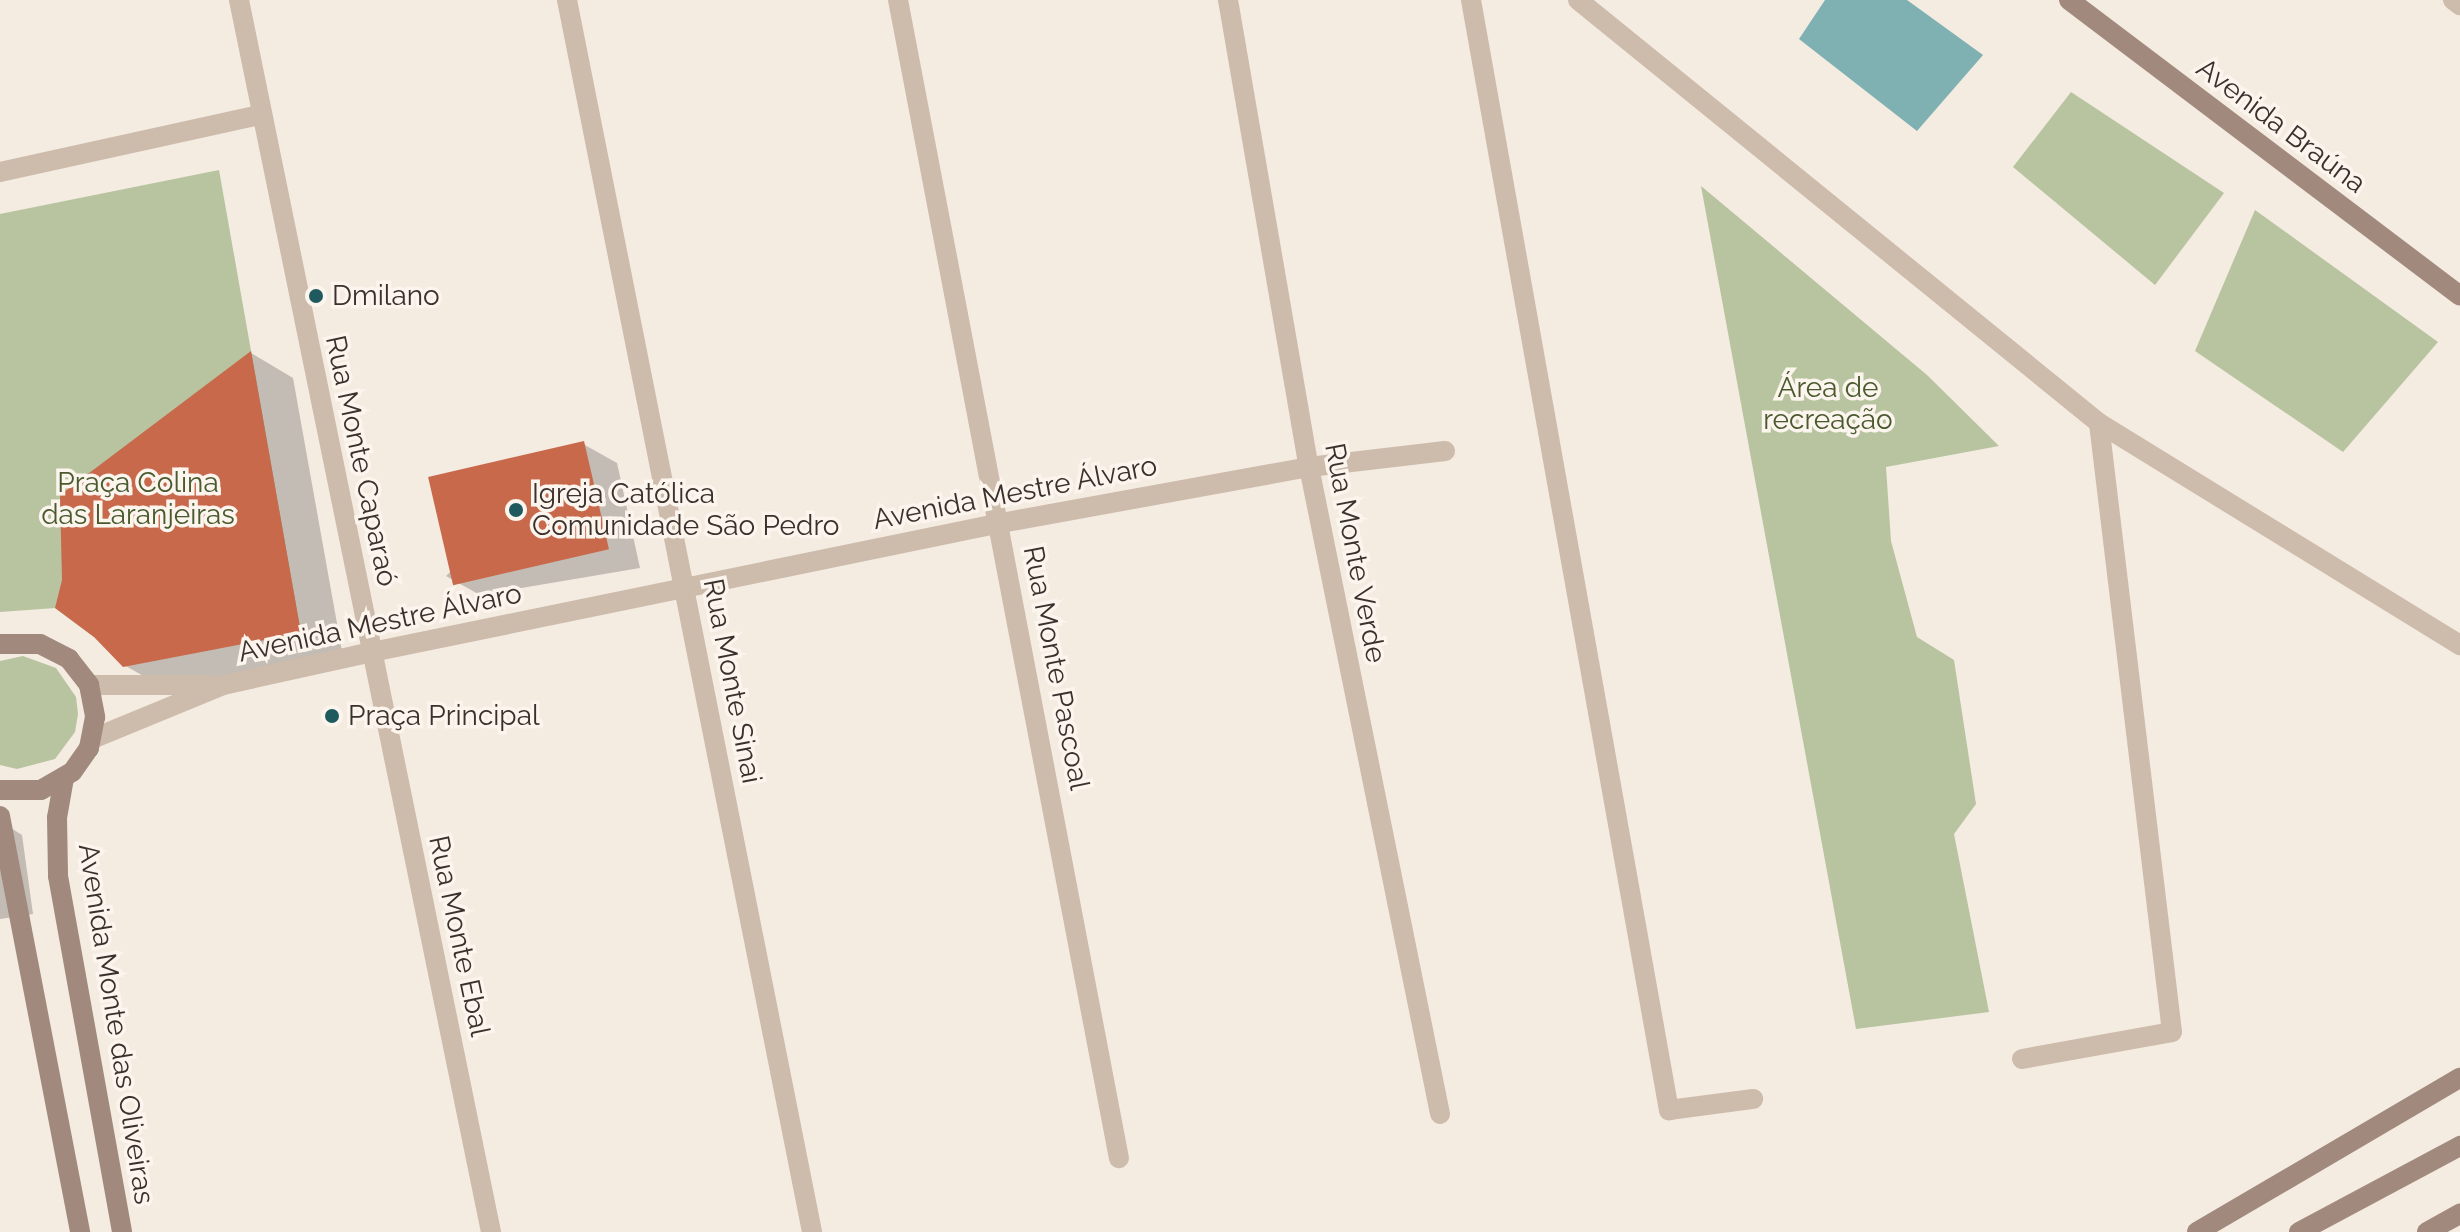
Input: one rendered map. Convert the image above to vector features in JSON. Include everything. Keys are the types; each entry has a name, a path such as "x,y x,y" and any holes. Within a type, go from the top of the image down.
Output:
{"street":[{"name":"Rua Monte Caparaó","path":"239,0 260,115 372,652"},
{"name":"Rua Monte Sinai","path":"567,0 812,1232"},
{"name":"Rua Monte Pascoal","path":"898,0 1001,523 1119,1158"},
{"name":"Rua Monte Verde","path":"1228,0 1309,467 1440,1114"},
{"path":"1471,0 1669,1110 1753,1099"},
{"path":"1578,0 2099,423 2460,645"},
{"name":"Avenida Braúna","path":"2069,0 2460,296"},
{"path":"2453,0 2460,5"},
{"path":"0,172 260,115"},
{"path":"2022,1059 2172,1032 2099,423"},
{"name":"Avenida Mestre Álvaro","path":"92,739 223,685 372,652 1001,523 1309,467 1445,451"},
{"path":"0,644 18,641 50,648 69,659 89,685 95,717 92,739 79,765 64,778 28,792 0,790"},
{"name":"Rua Monte Ebal","path":"372,652 491,1232"},
{"name":"Avenida Mestre Álvaro","path":"89,685 223,685"},
{"name":"Avenida Monte das Oliveiras","path":"64,778 57,817 58,876 122,1232"},
{"path":"0,816 80,1232"},
{"path":"2197,1232 2460,1078"},
{"path":"2299,1232 2460,1146"},
{"path":"2427,1232 2460,1214"}],"green space":[{"path":"2071,92 2224,193 2155,285 2013,167"},
{"name":"Praça Colina das Laranjeiras","path":"219,170 301,633 94,637 55,608 0,612 0,214"},
{"name":"Área de recreação","path":"1701,186 1927,375 1999,446 1886,467 1891,541 1917,637 1954,660 1976,804 1954,834 1989,1012 1856,1029"},
{"path":"2255,210 2438,342 2343,452 2195,351"},
{"path":"23,656 56,668 76,697 78,714 75,732 55,759 17,769 0,765 0,661"}],"water":[{"path":"1825,0 1907,0 1983,55 1917,131 1799,39"}],"building":[{"path":"251,351 301,633 123,667 94,637 55,608 62,580 60,495"},
{"name":"Igreja Católica Comunidade São Pedro","path":"584,441 609,549 453,585 428,477"}],"place":[{"name":"Dmilano","path":"316,296"},
{"name":"Igreja Católica Comunidade São Pedro","path":"516,510"},
{"name":"Praça Principal","path":"332,716"}]}
